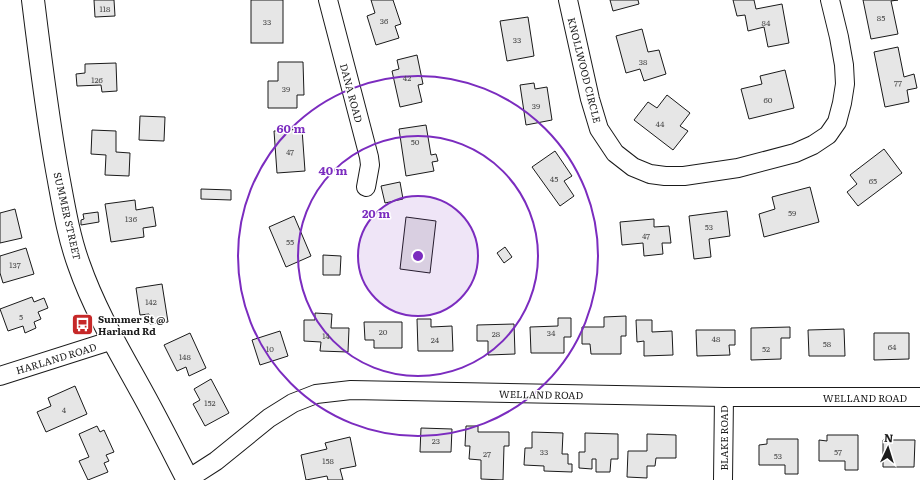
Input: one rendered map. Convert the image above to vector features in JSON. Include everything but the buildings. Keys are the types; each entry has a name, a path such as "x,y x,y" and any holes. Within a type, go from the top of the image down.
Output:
{"street":[{"name":"SUMMER STREET","path":"33,0 54,152 70,237 78,263 89,294 188,480"},
{"name":"DANA ROAD","path":"328,0 369,157 370,165 366,186"},
{"name":"KNOLLWOOD CIRCLE","path":"568,0 590,98 599,129 615,153 633,167 650,174 665,176 684,176 738,168 795,153 813,145 828,135 837,122 845,84 842,51 830,0"},
{"name":"HARLAND ROAD","path":"0,376 113,340"},
{"name":"WELLAND ROAD","path":"188,480 216,461 269,418 293,403 316,394 351,390 724,397 920,397"},
{"name":"BLAKE ROAD","path":"723,480 724,397"}],"place":[{"name":"Summer St @ Harland Rd","path":"83,324"}]}
